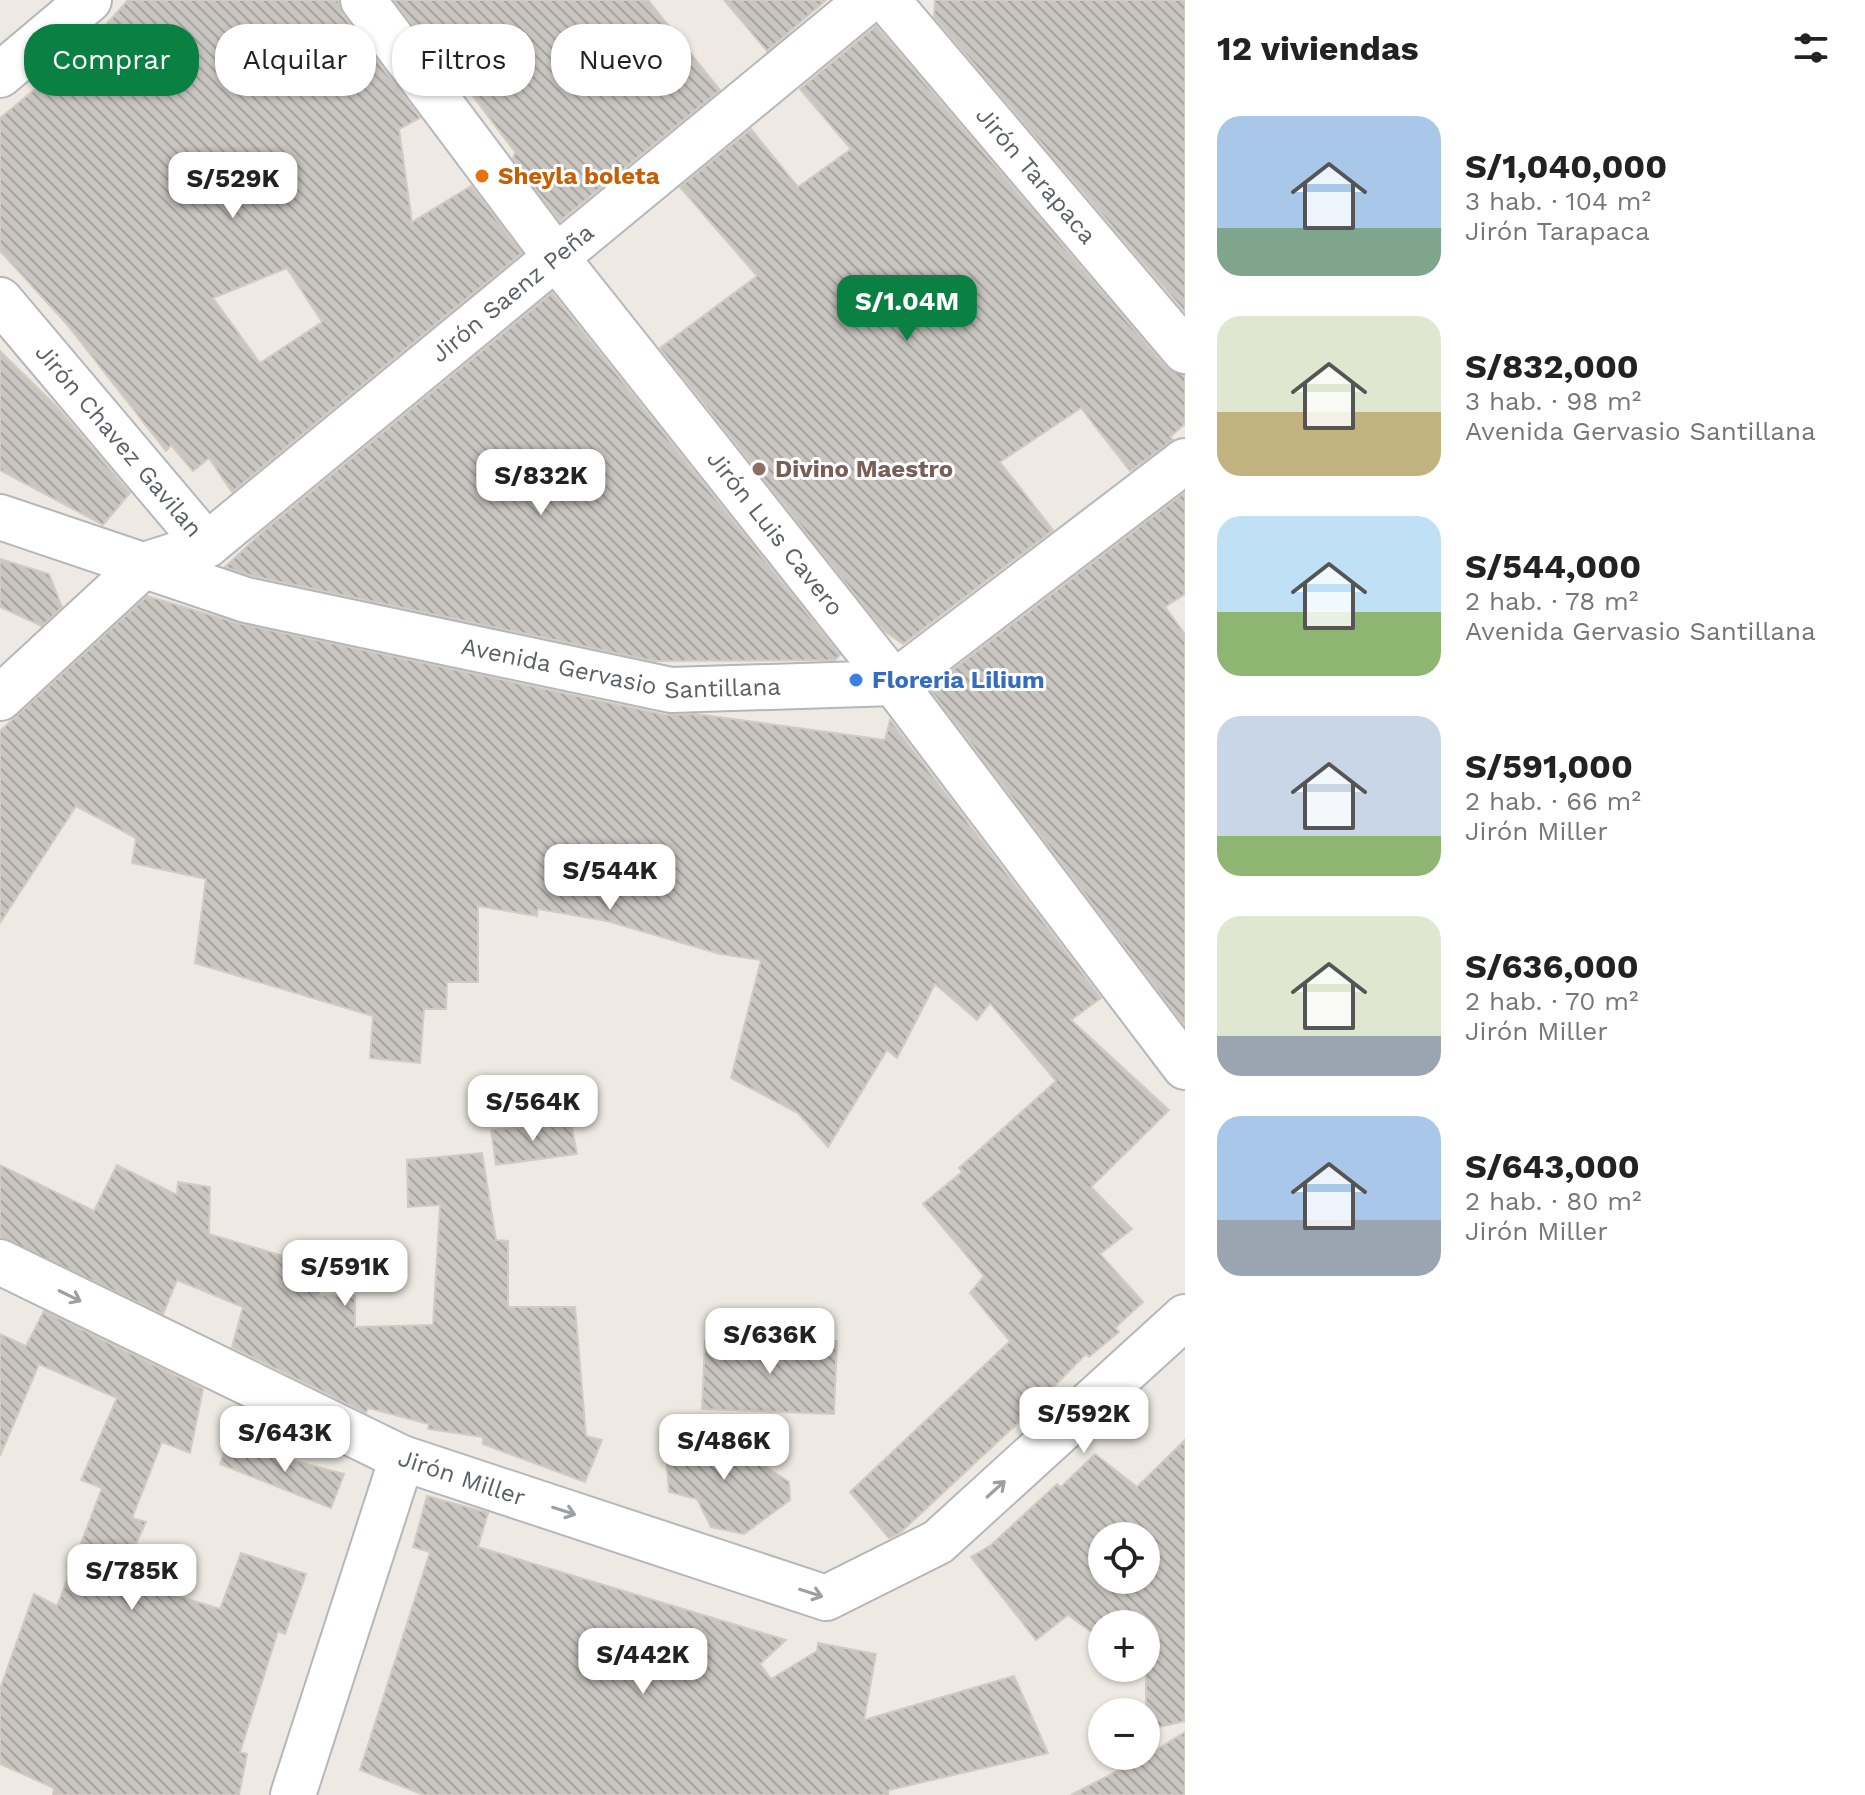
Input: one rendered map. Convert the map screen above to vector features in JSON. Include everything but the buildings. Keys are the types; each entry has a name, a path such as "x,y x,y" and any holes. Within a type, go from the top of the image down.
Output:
{"street":[{"path":"0,75 89,0"},
{"name":"Jirón Luis Cavero","path":"363,0 555,256 894,683 1185,1067"},
{"name":"Jirón Saenz Peña","path":"144,565 207,545 868,0"},
{"name":"Jirón Tarapaca","path":"887,0 1185,351"},
{"name":"Jirón Chavez Gavilan","path":"0,300 207,545"},
{"path":"894,683 1185,461"},
{"name":"Avenida Gervasio Santillana","path":"0,517 246,600 671,690 894,683"},
{"path":"0,698 144,565"},
{"name":"Jirón Miller","path":"0,1262 402,1458 826,1598 938,1542 1185,1317"},
{"path":"293,1795 402,1458"}],"place":[{"name":"Sheyla boleta","path":"482,176"},
{"name":"Divino Maestro","path":"759,469"},
{"name":"Floreria Lilium","path":"856,680"}]}
